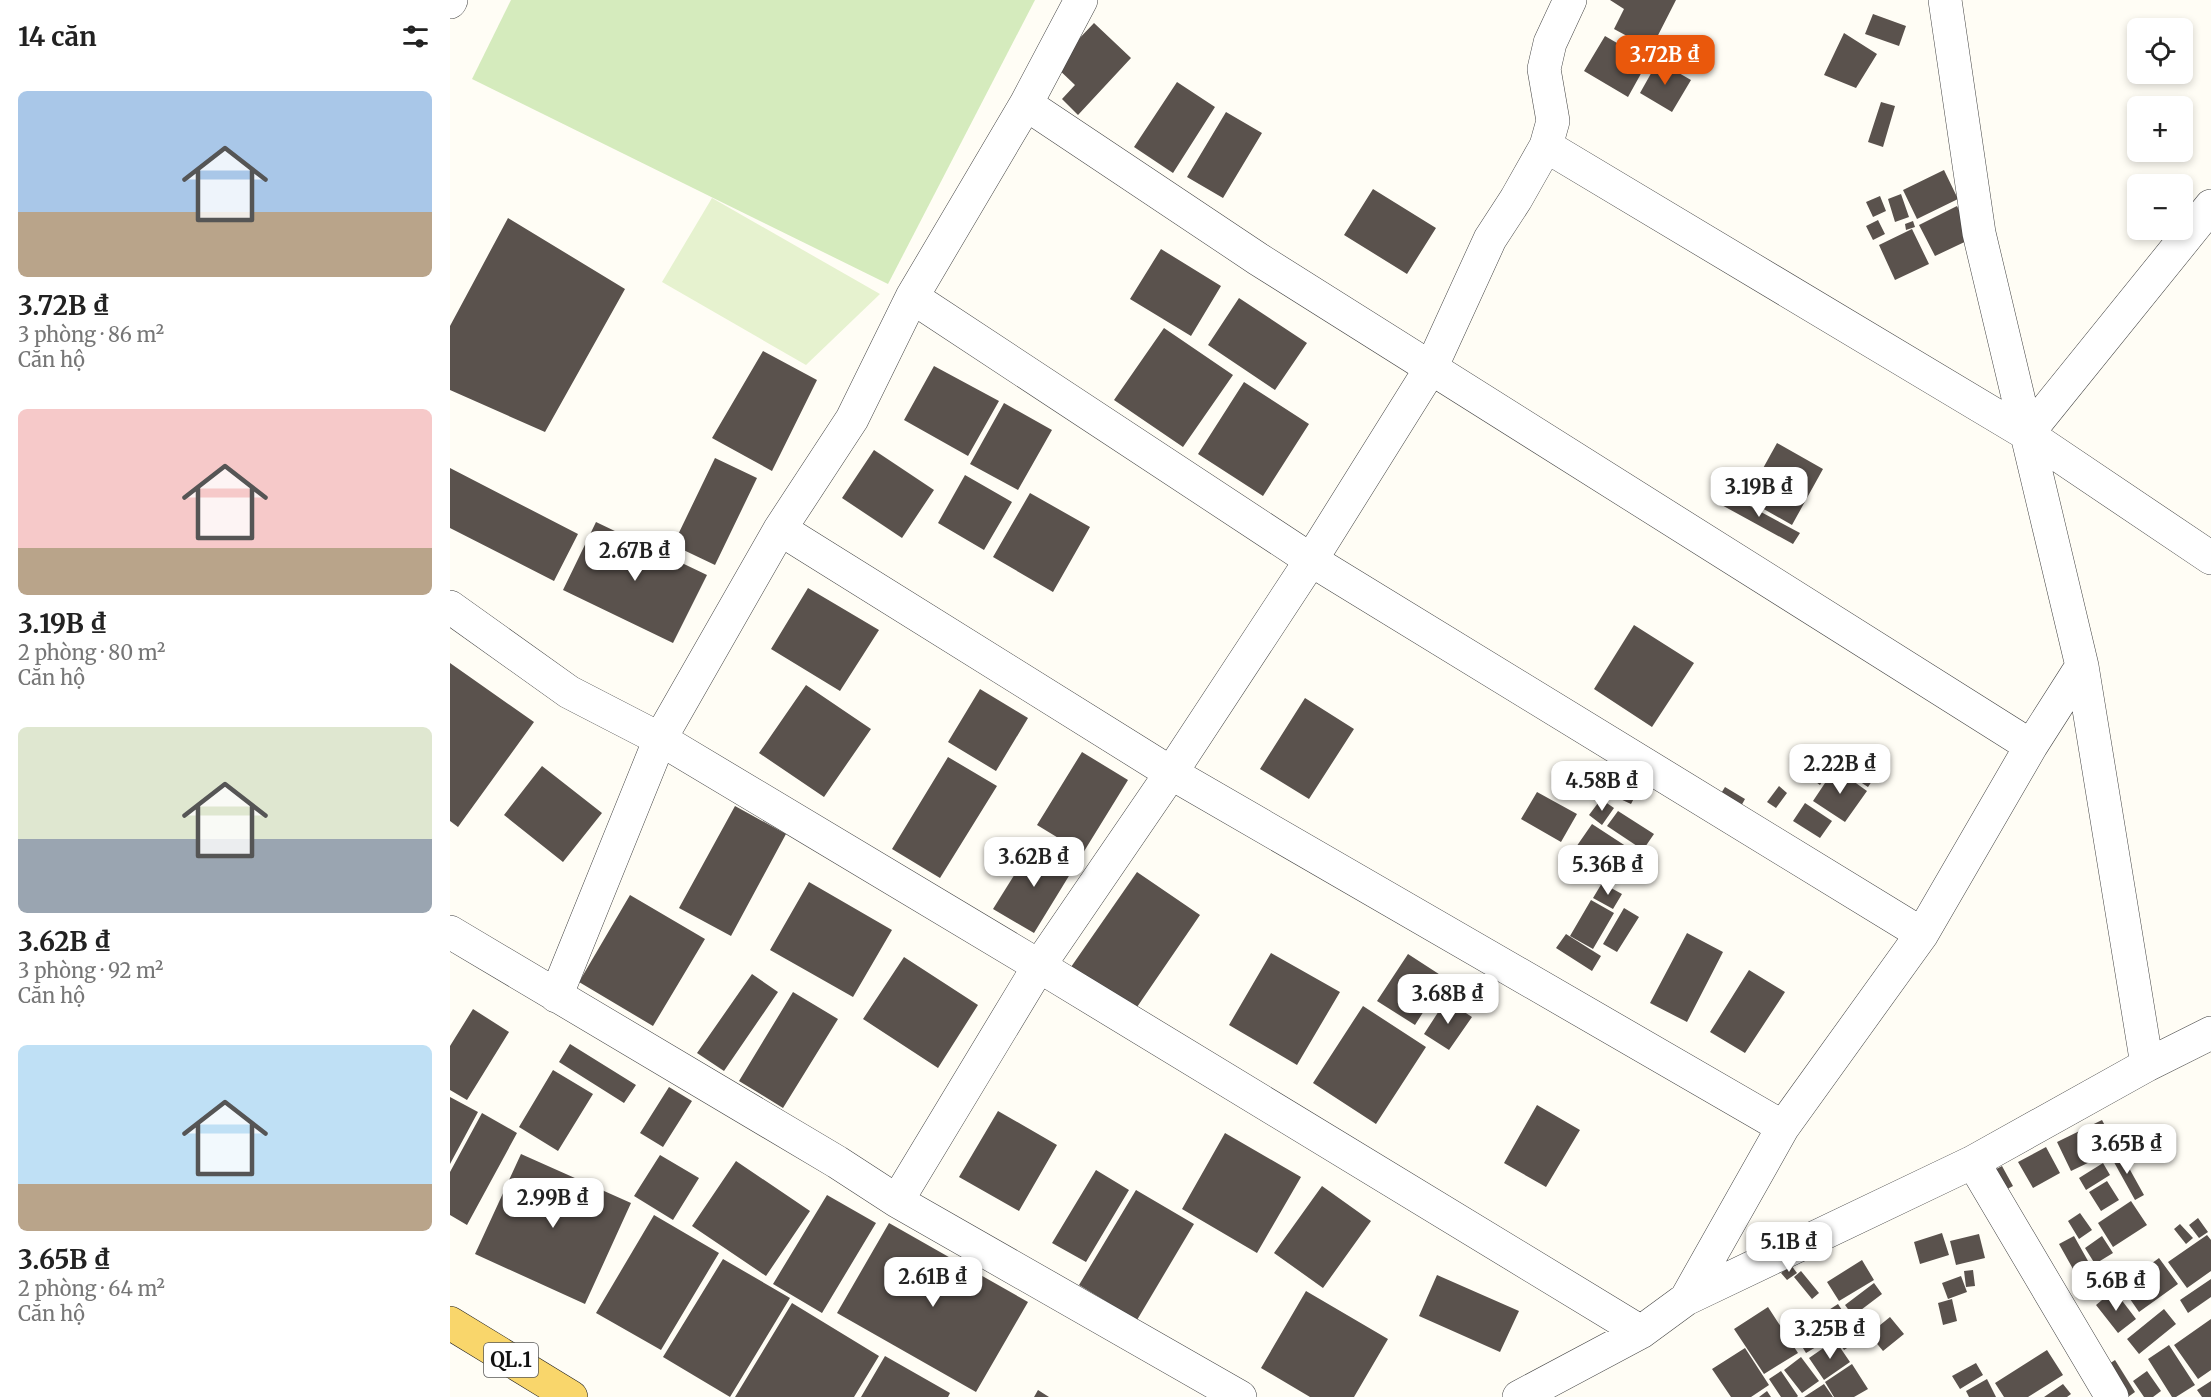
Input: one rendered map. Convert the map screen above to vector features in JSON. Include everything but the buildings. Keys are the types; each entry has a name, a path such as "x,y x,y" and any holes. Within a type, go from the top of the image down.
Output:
{"main road":[{"name":"QL.1","path":"450,1323 571,1397"}],"street":[{"path":"556,996 660,739 780,529 852,419 912,297 1026,104 1081,0"},
{"path":"897,1201 1040,966 1171,773 1311,560 1431,368 1490,239 1546,146 1553,121 1544,69 1550,43 1570,0"},
{"path":"1945,0 1979,233 2082,666 2147,1065"},
{"path":"1026,104 1258,259 2031,746"},
{"path":"1546,146 2026,434 2211,558"},
{"path":"2026,434 2211,206"},
{"path":"912,297 1311,560 1922,934"},
{"path":"780,529 1171,773 1783,1127"},
{"path":"450,607 570,692 660,739 1040,966 1641,1332"},
{"path":"1686,1299 1783,1127 1922,934 2031,746 2082,666"},
{"path":"450,932 837,1162 897,1201 1240,1397"},
{"path":"1519,1397 1641,1332 1686,1299 1973,1162 2147,1065 2211,1033"},
{"path":"1973,1162 2112,1397"}],"green space":[{"path":"511,0 1035,0 888,284 472,79"},
{"path":"712,198 880,294 806,365 662,282"}]}
